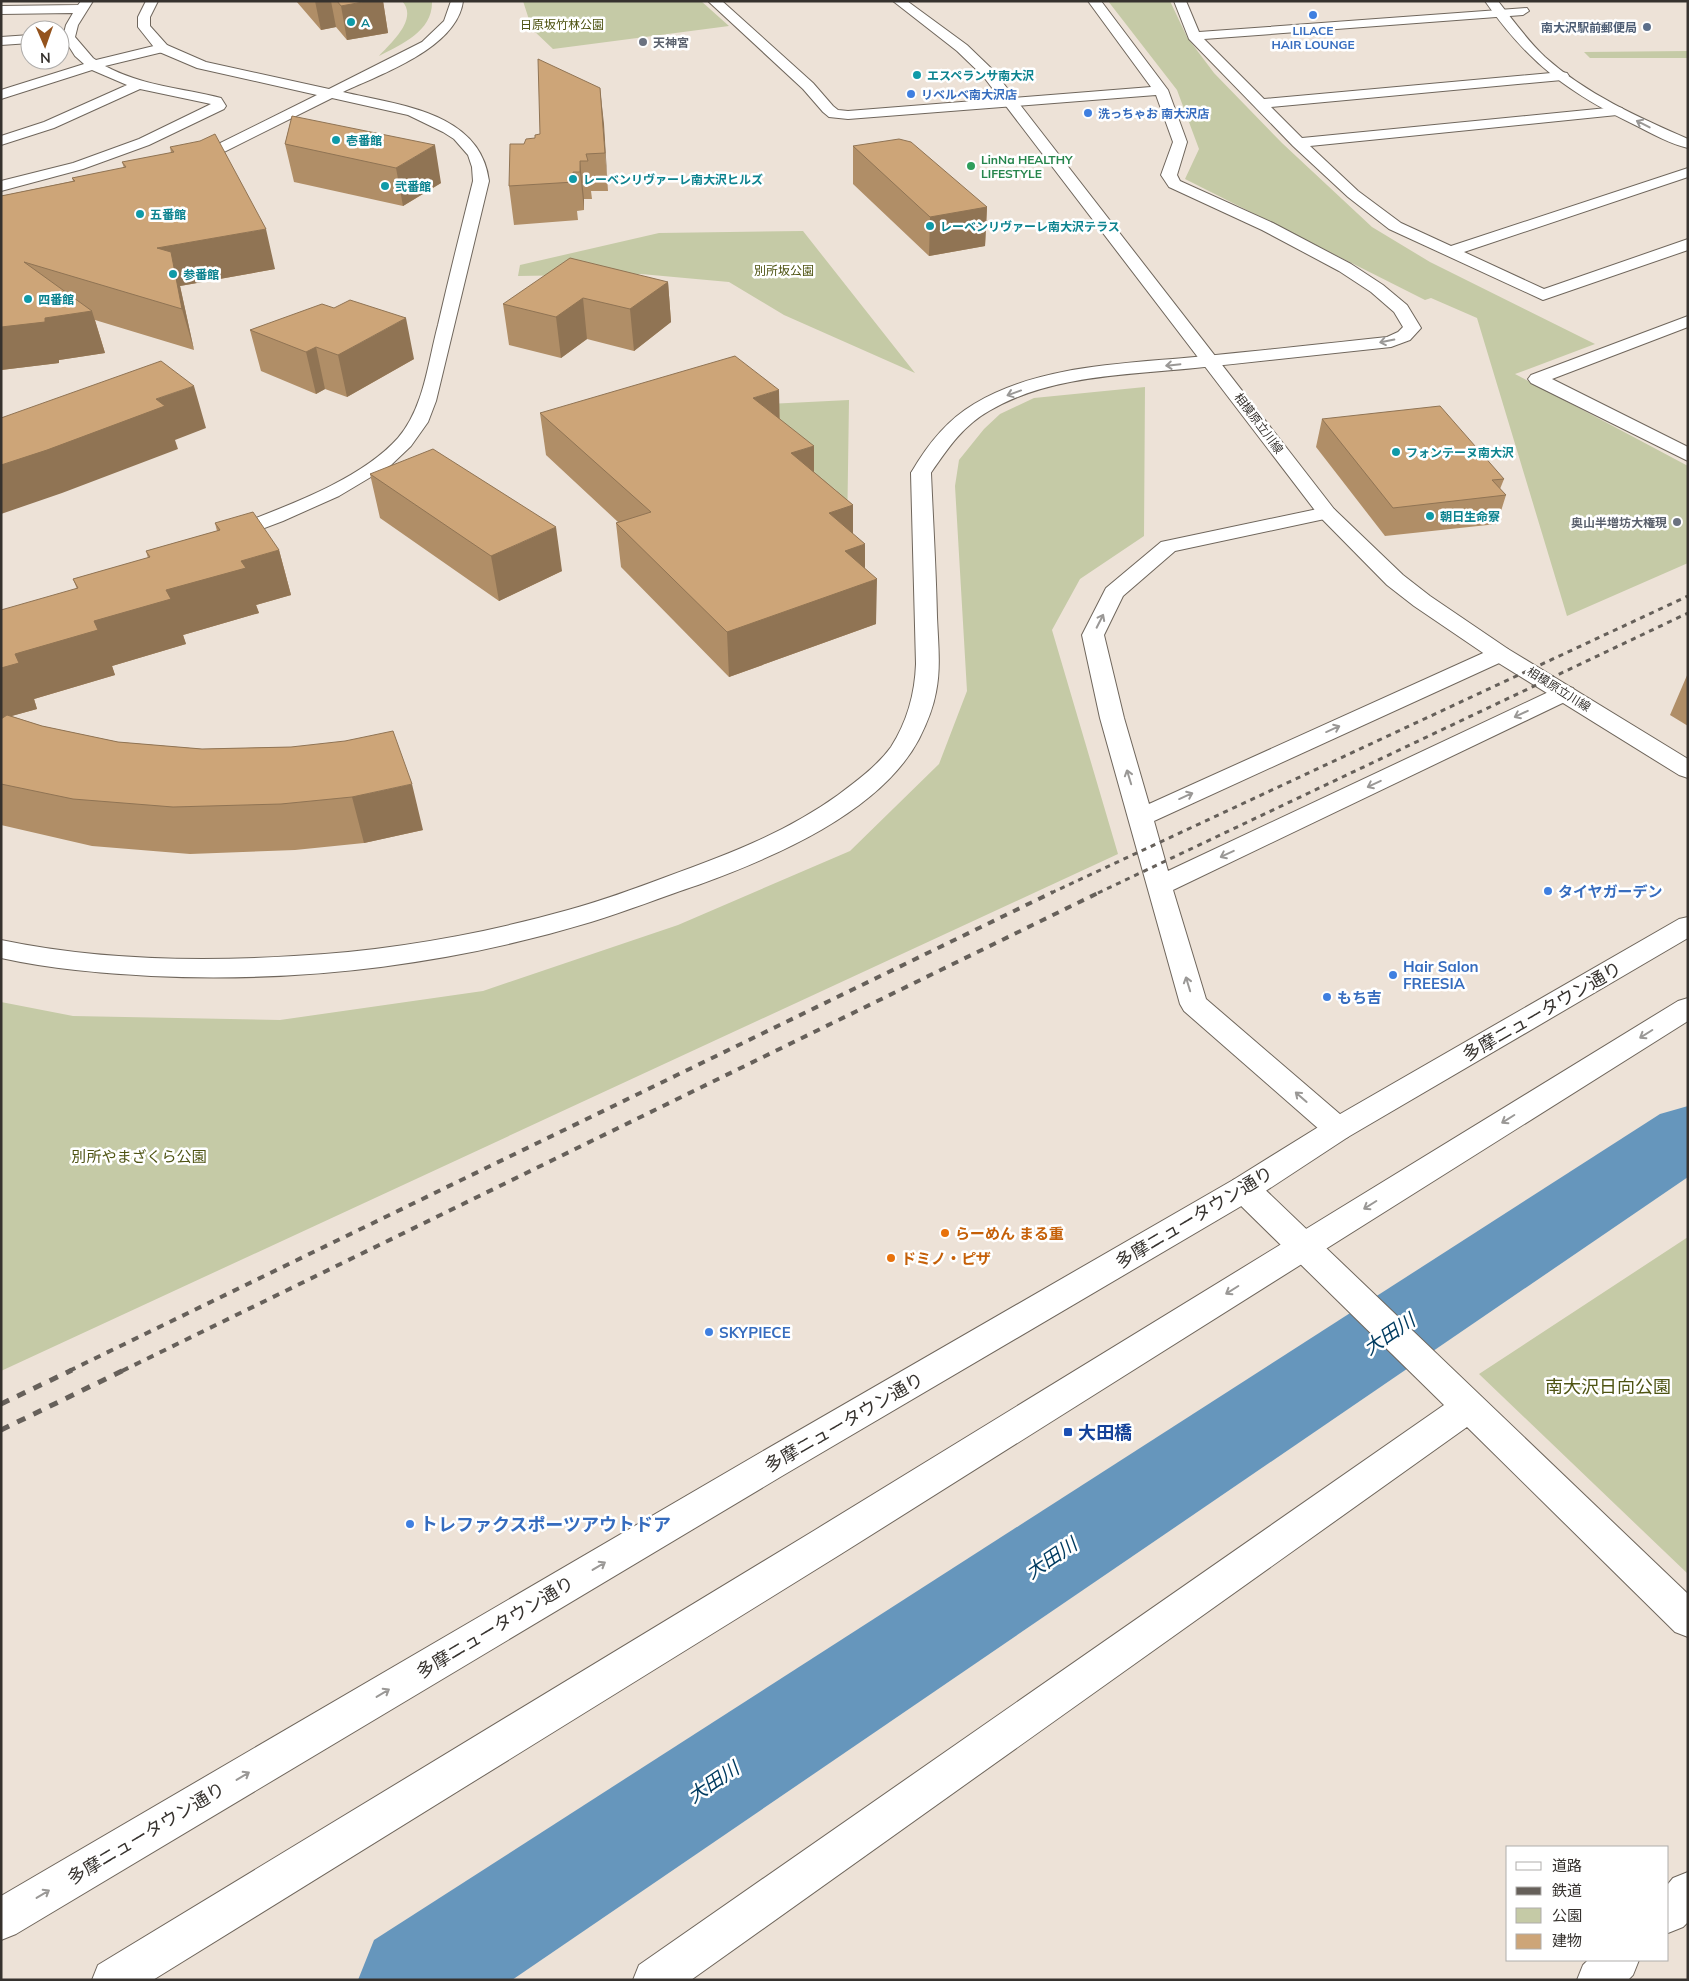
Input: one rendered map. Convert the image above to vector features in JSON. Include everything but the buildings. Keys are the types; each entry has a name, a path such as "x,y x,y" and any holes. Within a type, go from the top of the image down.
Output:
{"street":[{"path":"152,1 144,16 144,26 162,48 202,65 394,106 424,116 452,130 473,149 481,168 481,181 426,408 418,424 406,440 385,460 356,479 328,494 210,543"},
{"path":"176,169 217,152 403,58 430,42 452,20 457,1"},
{"path":"714,1 808,86 834,114 1161,90"},
{"name":"相模原立川線","path":"899,1 974,58 1011,102 1212,361 1327,513 1361,548 1395,580 1500,654 1688,770"},
{"path":"921,473 930,456 961,422 982,407 1005,396 1029,388 1091,374 1391,342 1404,336 1412,328 1410,321 1403,311 1382,292 1331,259 1174,184 1169,175 1180,142 1161,90 1094,1"},
{"path":"1180,1 1194,36 1298,143 1353,194 1395,226 1449,252 1543,295 1688,244"},
{"path":"1490,1 1532,51 1562,76 1617,111 1688,144"},
{"path":"1,10 84,5"},
{"path":"70,28 84,5"},
{"path":"1194,36 1500,13 1519,6 1533,23"},
{"path":"1384,8 1393,21"},
{"path":"1,41 20,40"},
{"path":"1,186 78,166 144,142 219,106 216,101 139,85 94,65 86,60 70,43"},
{"path":"1,96 94,65 162,48"},
{"path":"1260,104 1562,76"},
{"path":"1,141 49,125 139,85"},
{"path":"1634,104 1688,131"},
{"path":"1298,143 1617,111"},
{"path":"1449,252 1688,172"},
{"path":"1003,378 1043,365 1074,359 1386,327 1395,324 1401,318 1403,311"},
{"path":"1688,321 1537,379 1688,455"},
{"path":"1,949 104,963 238,968 276,968 347,962 437,950 520,932 606,908 764,850 795,835 826,817 870,783 900,752 924,698 927,664 920,455 924,438 936,422"},
{"path":"1327,513 1168,546 1114,593 1093,635 1112,718 1194,1004 1338,1129"},
{"path":"1141,817 1500,654"},
{"path":"1159,886 1565,693"},
{"name":"多摩ニュータウン通り","path":"1,1919 761,1470 1244,1189 1338,1129 1688,926"},
{"path":"113,1980 628,1665 1688,1008"},
{"path":"1244,1189 1688,1619"},
{"path":"654,1980 1469,1407"},
{"path":"1669,1911 1688,1892"},
{"path":"1598,1980 1617,1961"}],"green space":[{"path":"402,1 432,1 427,21 422,28 406,41 379,56 396,38 405,23 407,16 406,8"},
{"name":"日原坂竹林公園","path":"523,1 701,1 729,26 553,49 532,29"},
{"path":"1108,1 1170,1 1187,37 1214,73 1282,143 1372,227 1430,262 1595,344 1515,374 1688,466 1688,563 1567,616 1477,318 1431,298 1425,300 1185,179 1199,149 1177,90"},
{"path":"1688,51 1688,58 1590,58 1584,52"},
{"name":"別所坂公園","path":"803,231 915,373 784,315 729,282 641,274 518,276 520,265 659,233"},
{"name":"別所やまざくら公園","path":"1145,387 1144,536 1080,579 1052,630 1118,854 1,1371 1,1002 73,1016 280,1020 483,991 678,925 850,851 939,764 967,691 955,486 959,460 984,429 1000,414 1034,398"},
{"path":"849,400 847,537 837,491 781,447 768,404"},
{"name":"南大沢日向公園","path":"1688,1237 1688,1574 1479,1374"}],"waterway":[{"name":"大田川","path":"414,1980 1688,1136"}],"railway":[{"path":"1051,893 1688,596"},
{"path":"1098,893 1688,613"},
{"path":"69,1371 1053,892"},
{"path":"122,1371 1100,892"},
{"path":"1,1404 72,1370"},
{"path":"1,1430 124,1370"}],"place":[{"name":"LILACE HAIR LOUNGE","path":"1313,15"},
{"name":"A","path":"351,22"},
{"name":"南大沢駅前郵便局","path":"1647,27"},
{"name":"天神宮","path":"643,42"},
{"name":"エスペランサ南大沢","path":"917,75"},
{"name":"リベルベ南大沢店","path":"911,94"},
{"name":"洗っちゃお 南大沢店","path":"1088,113"},
{"name":"壱番館","path":"336,140"},
{"name":"LinNa HEALTHY LIFESTYLE","path":"971,166"},
{"name":"レーベンリヴァーレ南大沢ヒルズ","path":"573,179"},
{"name":"弐番館","path":"385,186"},
{"name":"五番館","path":"140,214"},
{"name":"レーベンリヴァーレ南大沢テラス","path":"930,226"},
{"name":"参番館","path":"173,274"},
{"name":"四番館","path":"28,299"},
{"name":"フォンテーヌ南大沢","path":"1396,452"},
{"name":"朝日生命寮","path":"1430,516"},
{"name":"奥山半増坊大権現","path":"1677,522"},
{"name":"タイヤガーデン","path":"1548,891"},
{"name":"Hair Salon FREESIA","path":"1393,975"},
{"name":"もち吉","path":"1327,997"},
{"name":"らーめん まる重","path":"945,1233"},
{"name":"ドミノ・ピザ","path":"891,1258"},
{"name":"SKYPIECE","path":"709,1332"},
{"name":"大田橋","path":"1068,1432"},
{"name":"トレファクスポーツアウトドア","path":"410,1524"}]}
